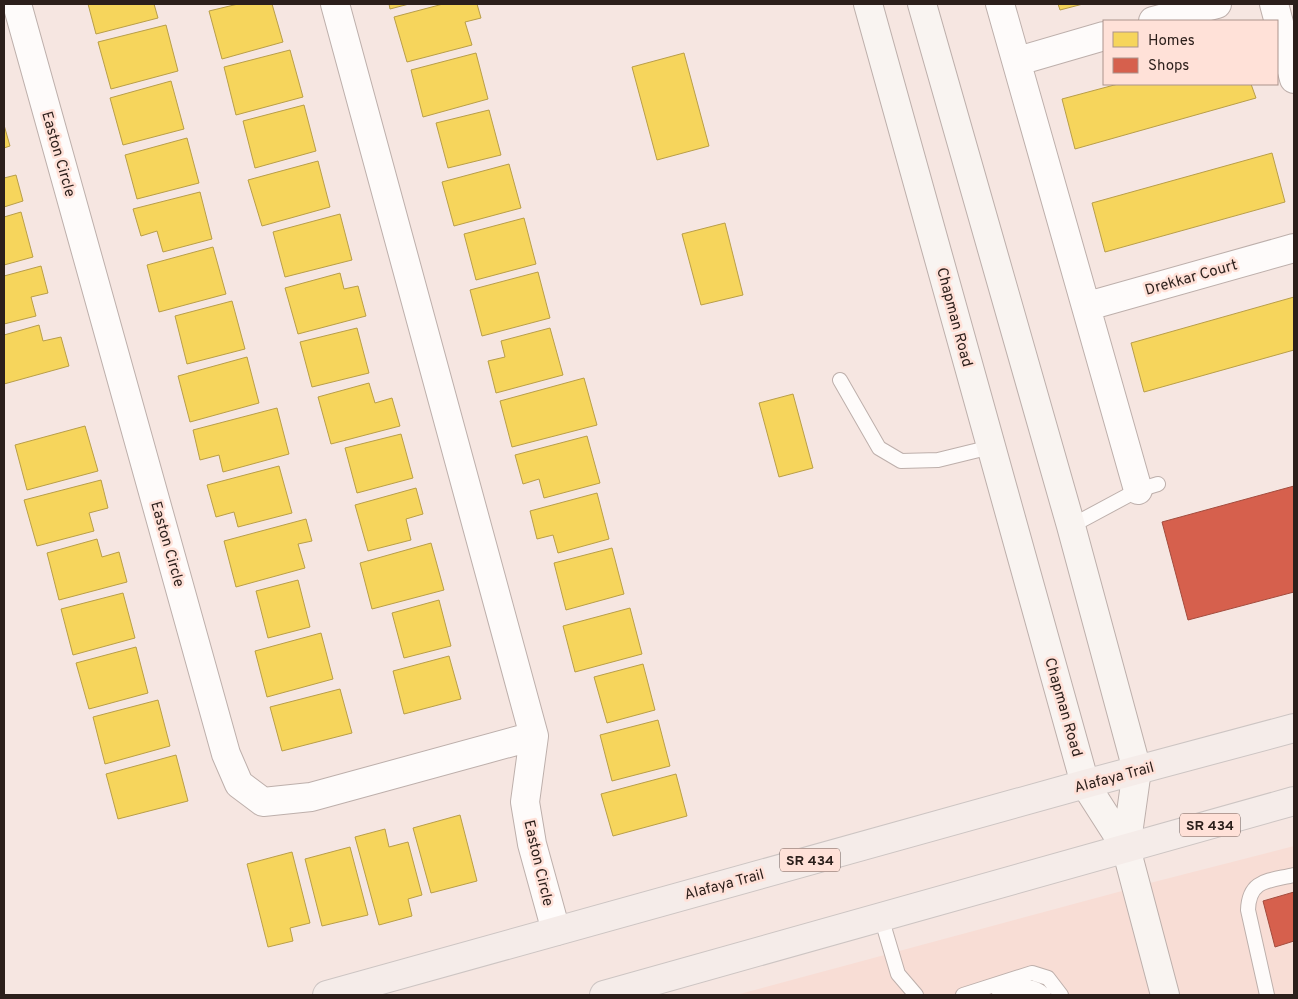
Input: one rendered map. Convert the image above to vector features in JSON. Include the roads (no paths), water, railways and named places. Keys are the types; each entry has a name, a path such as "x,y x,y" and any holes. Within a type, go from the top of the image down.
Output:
{"main road":[{"name":"Alafaya Trail","path":"327,995 1294,728"},
{"name":"SR 434","path":"604,995 1294,801"}],"street":[{"name":"Easton Circle","path":"17,4 226,754 239,784 263,802 311,797 534,736"},
{"name":"Easton Circle","path":"335,4 534,736 525,802 532,844 556,931"},
{"name":"Chapman Road","path":"868,4 990,447 1086,784 1126,848"},
{"path":"922,4 1071,526 1137,770 1126,848 1165,995"},
{"path":"1000,4 1088,306 1148,487"},
{"path":"1160,14 1217,4"},
{"path":"1274,4 1294,80"},
{"path":"1018,61 1103,36"},
{"name":"Drekkar Court","path":"1088,306 1294,248"}],"lane":[{"path":"840,380 879,448 902,461 938,460 990,447"},
{"path":"1071,526 1148,487"},
{"path":"1267,995 1248,910 1249,896 1254,887 1268,881 1294,875"},
{"path":"881,917 898,974 916,995"},
{"path":"974,994 1032,973 1048,978 1061,995"},
{"path":"999,995 1028,986 1040,991 1044,995"}]}
